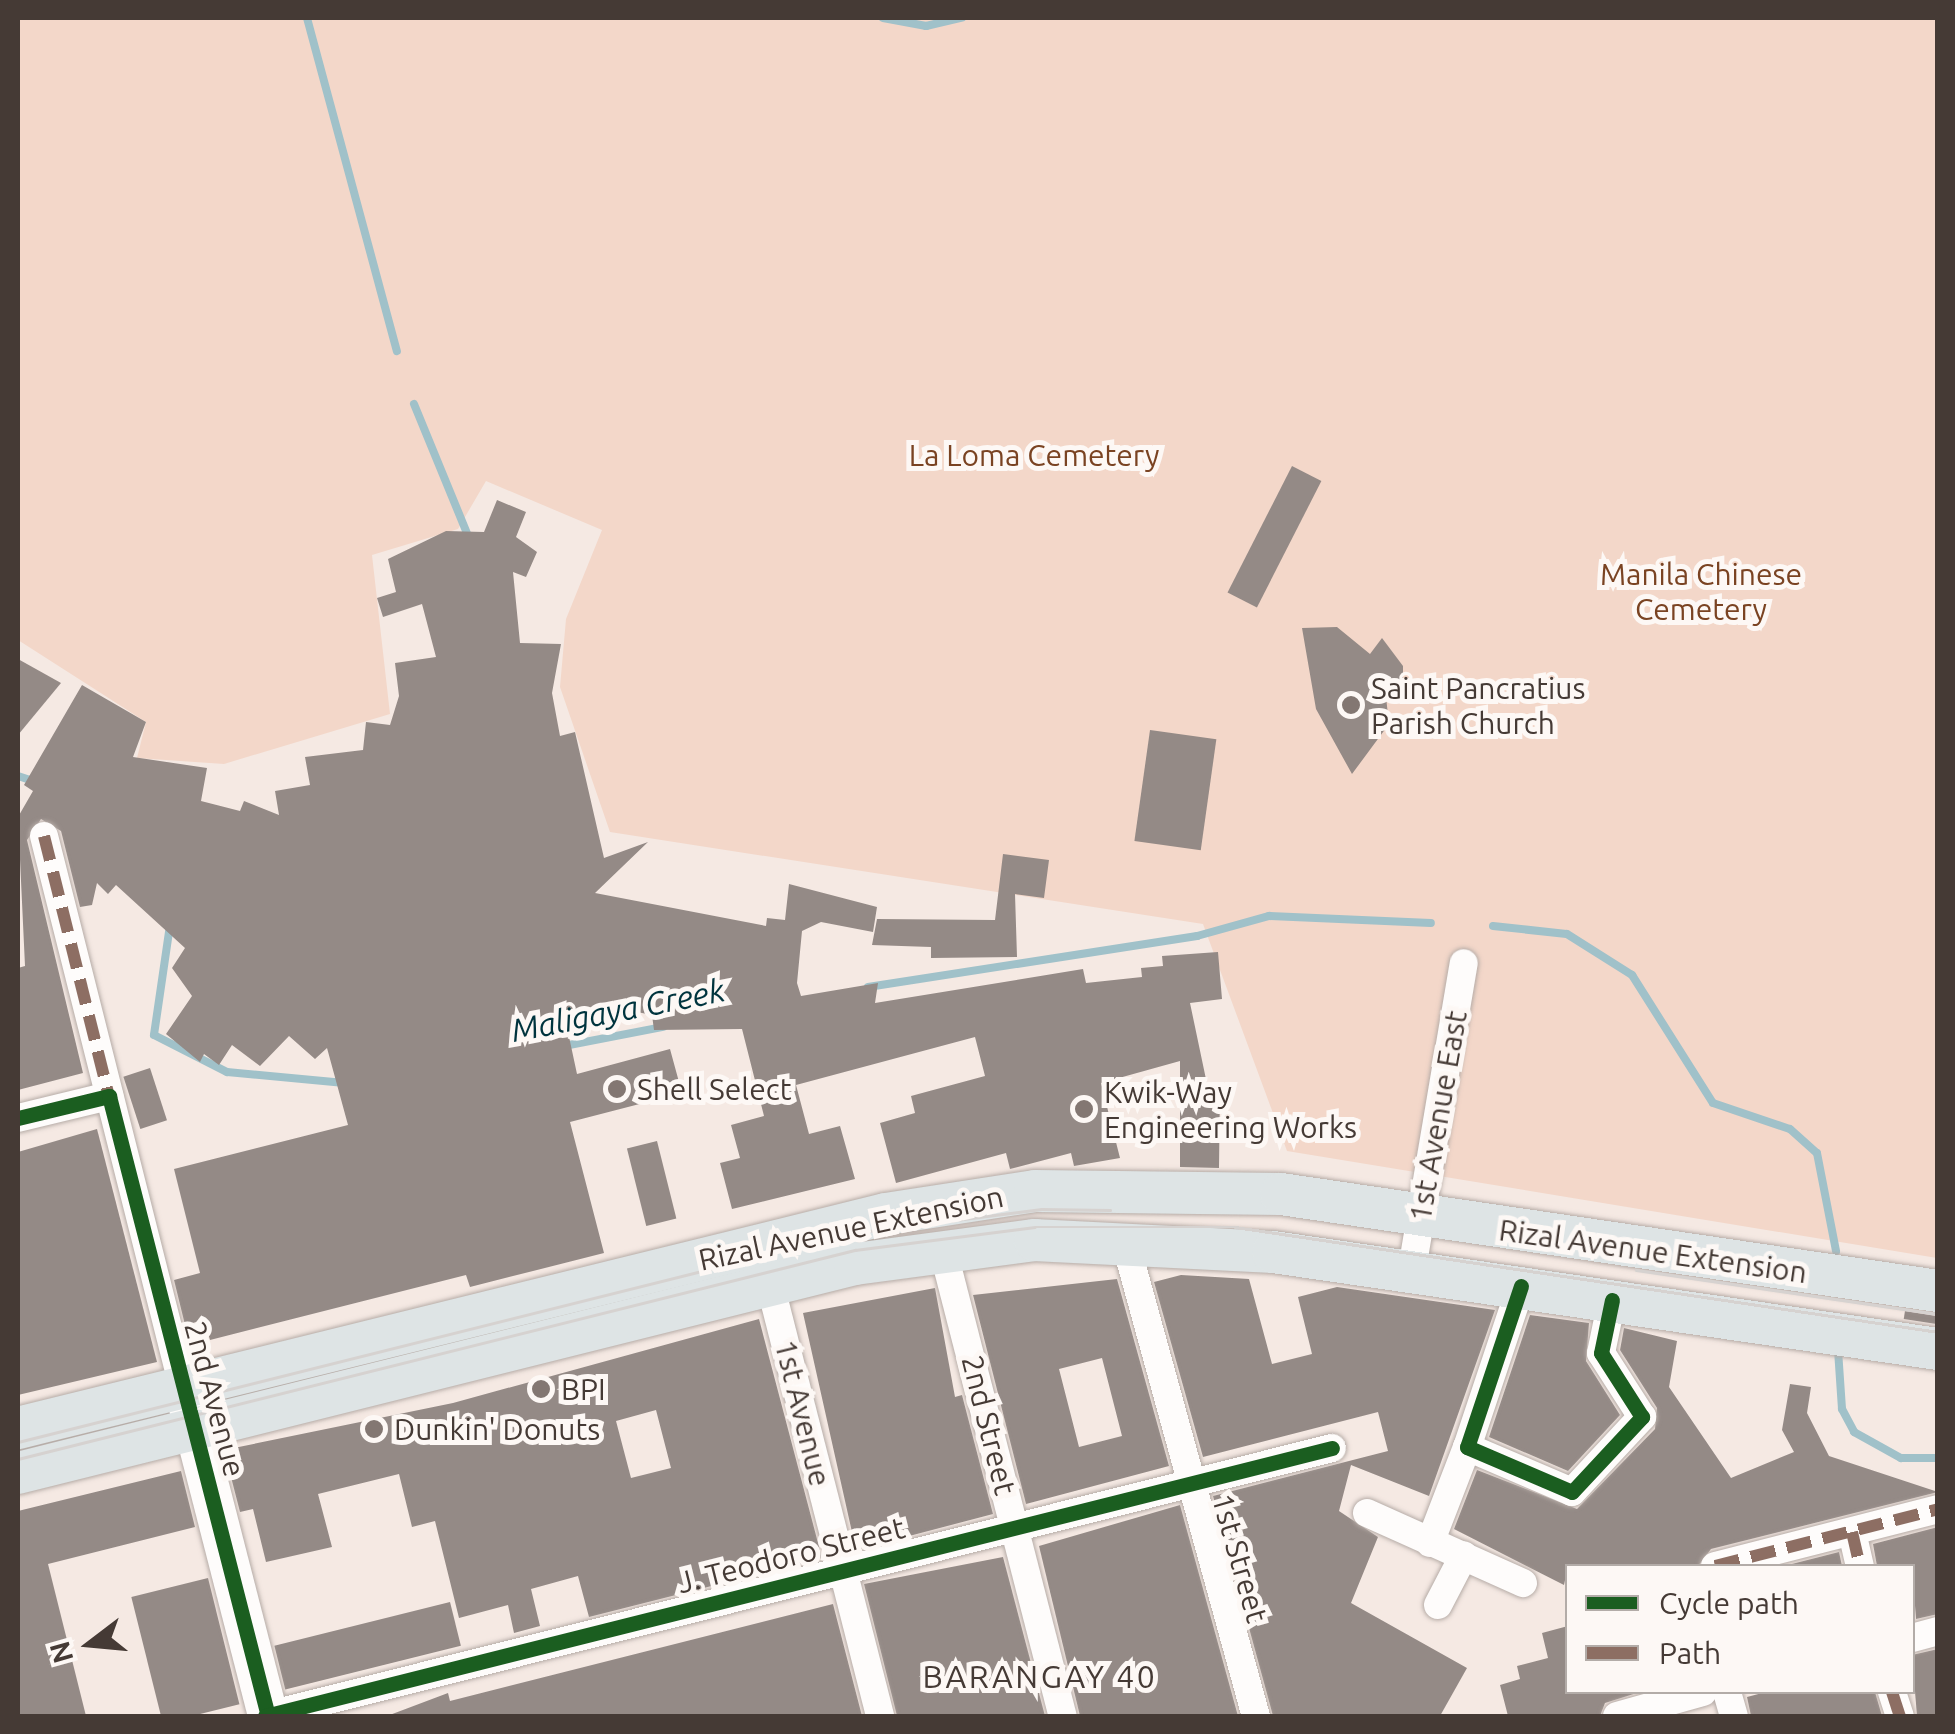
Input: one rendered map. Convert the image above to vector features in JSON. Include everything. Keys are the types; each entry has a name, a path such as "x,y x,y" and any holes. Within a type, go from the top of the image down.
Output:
{"main road":[{"name":"Rizal Avenue Extension","path":"742,1276 923,1207 1055,1190 1281,1194 1938,1291"},
{"name":"Rizal Avenue Extension","path":"18,1428 189,1407 742,1276 943,1250 1125,1241 1412,1269 1938,1349"},
{"name":"Rizal Avenue Extension","path":"18,1473 189,1407"}],"street":[{"name":"2nd Avenue","path":"44,836 267,1716"},
{"name":"1st Avenue East","path":"1412,1269 1464,963"},
{"path":"18,1118 109,1096"},
{"name":"1st Street","path":"1125,1241 1256,1716"},
{"name":"2nd Street","path":"943,1250 1063,1716"},
{"name":"1st Avenue","path":"742,1276 843,1570 880,1716"},
{"path":"1430,1543 1521,1286"},
{"path":"1467,1447 1574,1492 1642,1418 1601,1353 1612,1300"},
{"name":"J. Teodoro Street","path":"267,1716 1332,1448"},
{"path":"1723,1564 1938,1510"},
{"path":"1367,1513 1523,1583"},
{"path":"1852,1532 1860,1564"},
{"path":"1438,1604 1464,1554"},
{"path":"1617,1716 1696,1694"}],"green space":[{"name":"La Loma Cemetery","path":"18,18 1937,18 1937,1258 1287,1151 1203,924 610,832 560,687 566,619 602,530 486,481 458,529 372,555 390,714 224,764 137,758 146,722 18,640"}],"building":[{"path":"1292,466 1321,481 1257,608 1228,593"},
{"path":"497,500 526,512 516,537 537,552 526,577 513,572 520,643 561,644 552,693 560,736 575,732 604,858 648,842 595,893 766,926 767,918 785,920 789,884 877,907 873,932 821,922 802,931 797,983 801,996 878,983 875,1003 1083,969 1086,983 1142,977 1141,968 1163,966 1162,956 1218,952 1222,999 1190,1003 1207,1084 1220,1084 1219,1168 1180,1167 1180,1061 1101,1083 1120,1158 1074,1166 1071,1153 1010,1169 1006,1153 896,1183 880,1123 915,1113 911,1096 985,1076 975,1037 796,1085 809,1134 840,1126 855,1179 732,1209 720,1163 740,1158 731,1125 764,1116 742,1029 654,1030 652,1015 637,1012 568,1032 577,1074 670,1049 682,1093 570,1122 604,1253 470,1287 466,1275 210,1340 204,1320 185,1325 174,1280 200,1273 174,1169 348,1125 327,1048 315,1059 289,1036 260,1066 232,1045 219,1065 204,1054 200,1062 166,1034 192,996 172,968 185,948 116,885 108,894 97,883 92,905 80,907 61,831 41,819 27,840 83,1073 18,1090 18,968 25,966 18,817 33,791 24,785 82,685 146,722 133,757 207,768 201,801 240,811 244,801 279,815 275,791 310,785 305,757 363,750 366,722 390,725 399,696 395,663 436,657 422,604 383,617 377,598 396,592 388,559 446,531 484,532"},
{"name":"Saint Pancratius Parish Church","path":"1337,627 1370,654 1382,638 1403,666 1403,700 1386,697 1389,724 1352,774 1316,709 1302,628"},
{"path":"18,659 61,683 18,735"},
{"path":"1150,730 1216,739 1201,850 1134,841"},
{"path":"1003,854 1049,860 1044,898 1015,894 1017,957 931,958 931,947 872,945 877,919 995,920"},
{"path":"150,1068 167,1120 140,1129 123,1077"},
{"path":"97,1129 157,1362 18,1395 18,1152"},
{"path":"657,1141 676,1219 646,1226 627,1148"},
{"path":"1181,1275 1249,1279 1272,1364 1312,1354 1298,1297 1337,1287 1495,1310 1429,1496 1351,1465 1339,1511 1378,1537 1351,1603 1467,1668 1440,1716 1273,1716 1213,1496 1388,1451 1378,1412 1203,1457 1154,1282"},
{"path":"1117,1279 1169,1466 1026,1504 973,1295","holes":["1102,1358 1122,1436 1079,1447 1059,1369"]},
{"path":"935,1288 955,1397 962,1395 993,1514 856,1550 803,1313"},
{"path":"1905,1311 1938,1316 1936,1324 1904,1319"},
{"path":"1530,1315 1589,1323 1586,1361 1620,1415 1568,1471 1489,1437"},
{"path":"759,1319 822,1558 589,1617 578,1576 531,1589 540,1626 514,1633 508,1605 459,1618 435,1521 412,1527 399,1474 318,1494 332,1547 266,1562 253,1509 240,1512 224,1450 453,1403","holes":["656,1410 671,1468 631,1478 616,1421"]},
{"path":"1624,1328 1677,1341 1669,1387 1731,1478 1794,1452 1782,1430 1790,1384 1811,1387 1807,1413 1829,1456 1938,1492 1711,1549 1700,1564 1565,1564 1564,1585 1454,1529 1477,1470 1577,1509 1655,1429 1657,1408 1620,1350"},
{"path":"181,1471 195,1527 48,1564 86,1716 18,1716 18,1511"},
{"path":"1180,1505 1238,1716 1080,1716 1039,1546"},
{"path":"1938,1527 1938,1614 1916,1619 1915,1564 1877,1564 1873,1544"},
{"path":"1839,1552 1842,1564 1792,1564"},
{"path":"1003,1557 1045,1716 897,1716 864,1584"},
{"path":"208,1578 239,1704 192,1716 161,1716 131,1597"},
{"path":"450,1602 461,1646 285,1689 274,1646"},
{"path":"833,1604 862,1716 387,1716 448,1693 450,1701"},
{"path":"1565,1627 1565,1694 1634,1694 1605,1703 1600,1716 1508,1716 1500,1685 1520,1679 1517,1666 1548,1658 1542,1633"},
{"path":"1938,1649 1938,1716 1917,1716 1915,1654"},
{"path":"1876,1694 1882,1716 1751,1716 1747,1697"}],"waterway":[{"path":"307,18 397,351"},
{"path":"883,18 926,26 962,18"},
{"path":"414,404 469,538"},
{"name":"Maligaya Creek","path":"18,776 37,782"},
{"name":"Maligaya Creek","path":"868,987 1197,936 1269,916 1431,923"},
{"name":"Maligaya Creek","path":"170,925 154,1035 227,1072 344,1083"},
{"name":"Maligaya Creek","path":"1493,926 1567,934 1632,975 1713,1103 1790,1129 1817,1153 1836,1251"},
{"name":"Maligaya Creek","path":"564,1046 663,1027"},
{"name":"Maligaya Creek","path":"1838,1350 1842,1409 1854,1432 1901,1458 1938,1458"}],"tram line":[{"path":"18,1442 854,1233 1041,1209 1110,1210"},
{"path":"18,1459 855,1250 1035,1227 1235,1227 1938,1332"},
{"path":"1636,1270 1938,1314"}],"marked path":[{"path":"44,836 109,1096"},
{"path":"1723,1564 1938,1509"},
{"path":"1852,1532 1860,1564"},
{"path":"1893,1694 1900,1716"}],"cycle path":[{"path":"18,1118 109,1096 268,1716"},
{"path":"1521,1286 1467,1447 1572,1492 1642,1417 1601,1353 1612,1300"},
{"path":"265,1716 1332,1448"}],"place":[{"name":"Saint Pancratius Parish Church","path":"1351,705"},
{"name":"Shell Select","path":"617,1089"},
{"name":"Kwik-Way Engineering Works","path":"1084,1109"},
{"name":"BPI","path":"541,1389"},
{"name":"Dunkin' Donuts","path":"374,1429"}],"district":[{"name":"BARANGAY 40","path":"1040,1676"}],"park label":[{"name":"Manila Chinese Cemetery","path":"1701,591"}]}
